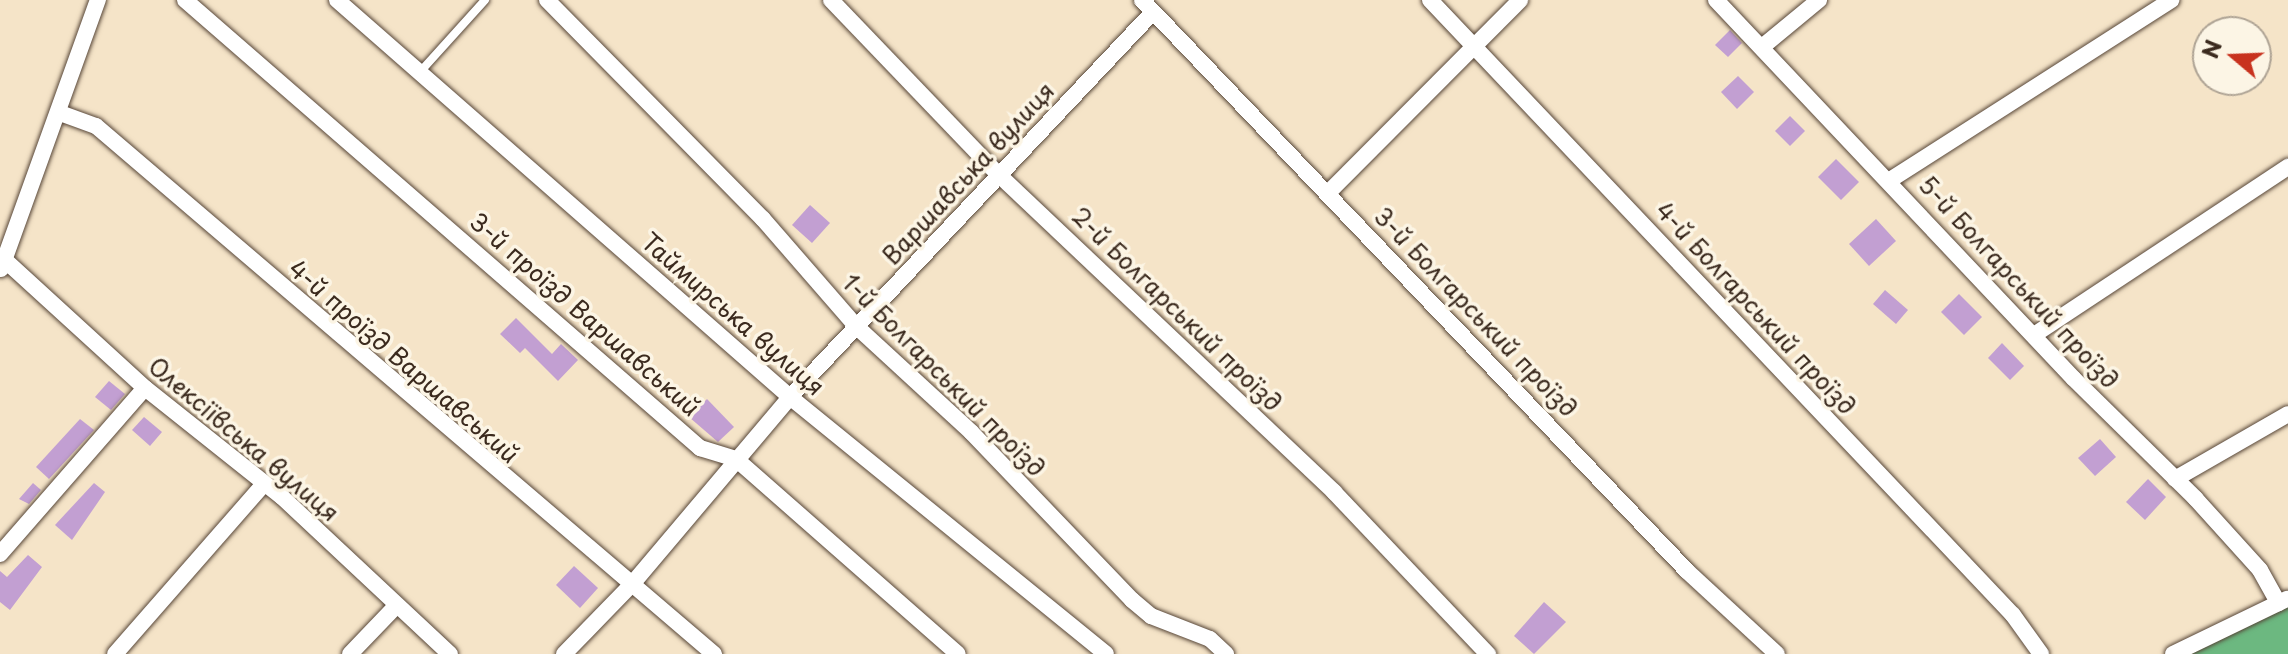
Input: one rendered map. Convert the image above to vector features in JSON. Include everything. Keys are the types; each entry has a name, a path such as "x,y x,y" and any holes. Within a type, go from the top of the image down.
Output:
{"street":[{"path":"4,266 98,0"},
{"name":"3-й проїзд Варшавський","path":"185,0 700,448 736,459 958,654"},
{"name":"Таймирська вулиця","path":"337,0 790,397 1106,654"},
{"name":"1-й Болгарський проїзд","path":"547,0 763,219 857,327 971,432 1132,600 1151,616 1210,639 1226,654"},
{"name":"2-й Болгарський проїзд","path":"831,0 998,174 1334,492 1488,654"},
{"name":"4-й Болгарський проїзд","path":"1430,0 2013,615 2041,654"},
{"path":"1328,193 1476,48 1520,0"},
{"name":"5-й Болгарський проїзд","path":"1716,0 2175,479 2260,570 2283,601"},
{"path":"1762,47 1819,0"},
{"path":"1890,180 2171,0"},
{"name":"Варшавська вулиця","path":"564,654 633,583 790,397 998,174 1148,6"},
{"name":"3-й Болгарський проїзд","path":"1148,6 1687,571 1777,654"},
{"name":"4-й проїзд Варшавський","path":"60,113 96,126 577,542 633,583 714,654"},
{"path":"2034,335 2288,167"},
{"name":"Олексіївська вулиця","path":"4,266 145,388 264,484 450,654"},
{"path":"0,554 145,388"},
{"path":"2175,479 2288,414"},
{"path":"115,654 264,484"},
{"path":"2173,654 2283,601"},
{"path":"350,654 396,606"}],"lane":[{"path":"420,72 485,0"}],"green space":[{"path":"2288,603 2288,654 2174,654"}],"building":[{"path":"1730,30 1742,43 1728,57 1715,45"},
{"path":"1738,76 1754,92 1737,109 1721,92"},
{"path":"1790,116 1805,131 1790,146 1775,131"},
{"path":"1836,159 1859,182 1841,200 1818,177"},
{"path":"810,205 830,223 812,243 792,225"},
{"path":"1876,219 1896,241 1869,266 1849,244"},
{"path":"1885,290 1908,310 1896,324 1873,304"},
{"path":"1959,294 1982,317 1964,335 1941,312"},
{"path":"516,318 552,354 561,344 578,360 558,381 525,348 520,353 500,334"},
{"path":"2002,343 2024,366 2010,380 1988,358"},
{"path":"109,381 125,394 111,410 95,397"},
{"path":"707,399 734,427 718,442 689,417"},
{"path":"144,417 162,432 150,446 132,430"},
{"path":"80,419 94,430 49,479 36,467"},
{"path":"2100,439 2116,457 2095,476 2078,458"},
{"path":"2148,479 2166,497 2145,520 2126,502"},
{"path":"33,483 41,490 29,504 19,499"},
{"path":"94,483 105,492 72,540 55,525"},
{"path":"28,555 42,567 10,610 0,602 0,571 7,577"},
{"path":"574,566 598,588 580,608 556,585"},
{"path":"1544,602 1566,622 1534,654 1514,636"}]}
